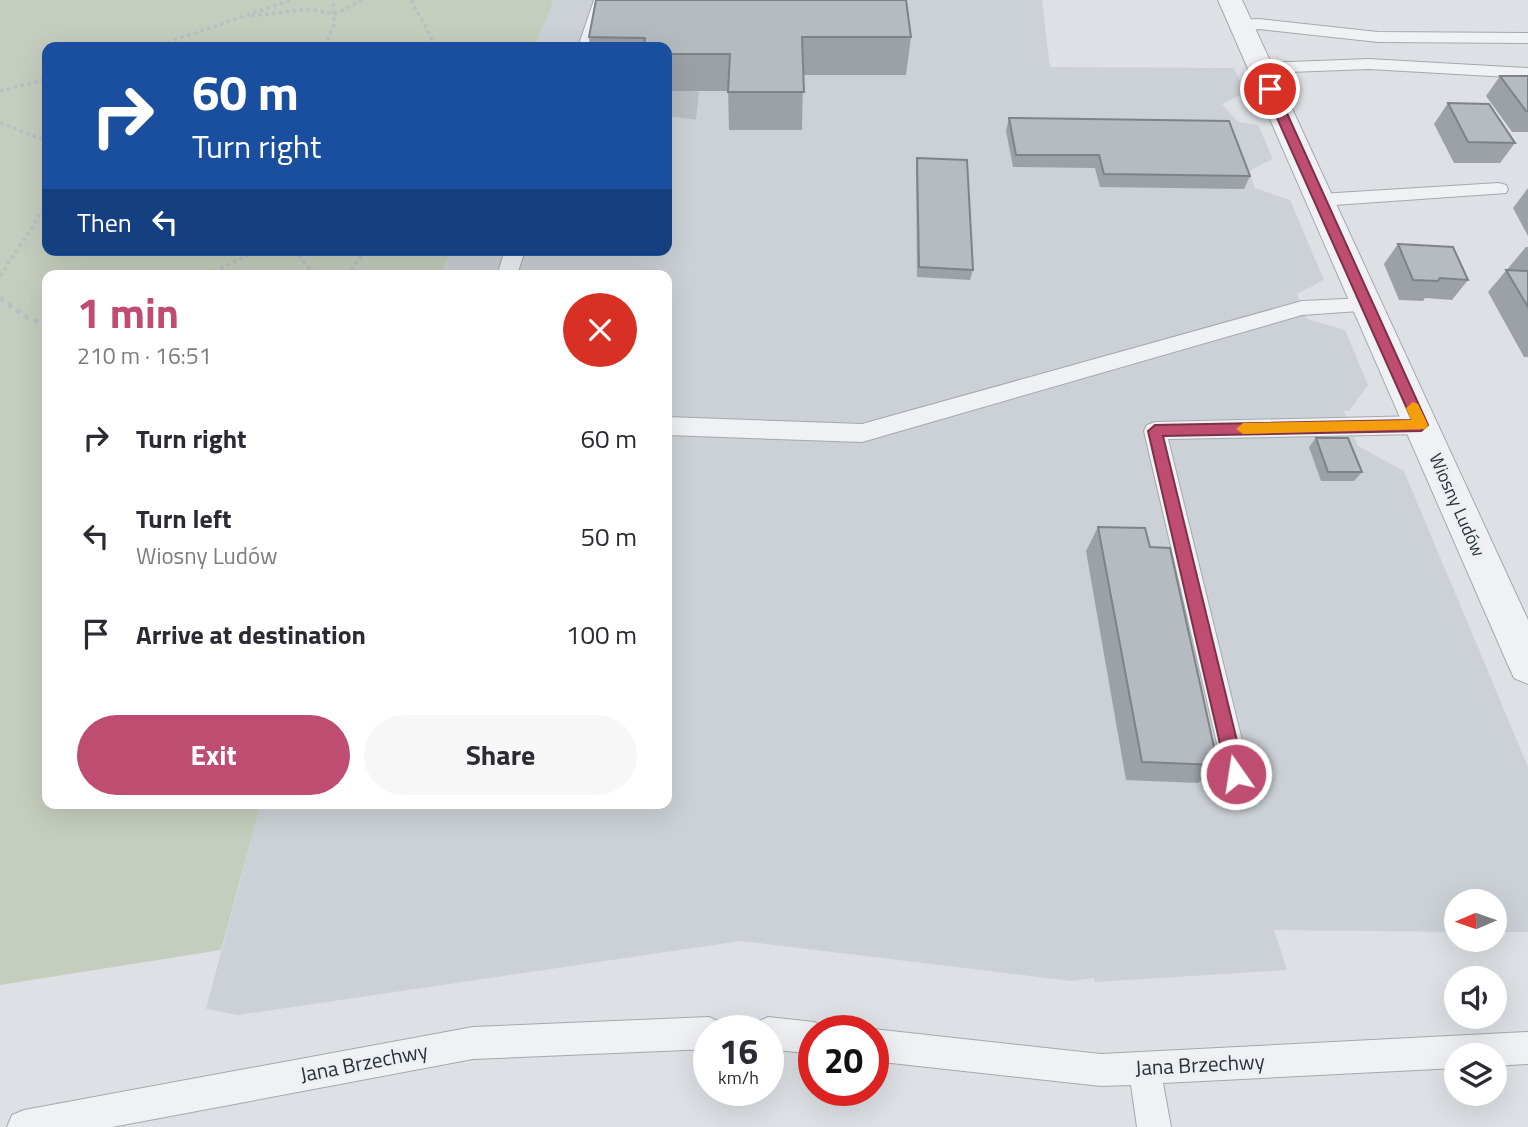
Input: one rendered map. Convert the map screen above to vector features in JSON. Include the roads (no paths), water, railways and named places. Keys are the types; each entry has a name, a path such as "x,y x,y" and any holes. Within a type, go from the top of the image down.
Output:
{"street":[{"name":"Wiosny Ludów","path":"1235,12 1528,665"}],"lane":[{"path":"588,42 602,0"},
{"path":"1235,12 1259,24 1378,37 1528,38"},
{"path":"1260,68 1369,64 1528,73"},
{"path":"1320,200 1499,189"},
{"path":"672,426 862,433 1302,309 1367,305"},
{"path":"1236,774 1155,431 1421,425"},
{"name":"Jana Brzechwy","path":"24,1127 473,1043 693,1034"},
{"name":"Jana Brzechwy","path":"889,1047 1101,1070 1528,1048"},
{"path":"1144,1068 1154,1127"}],"tunnel":[{"path":"682,118 691,39"}]}
